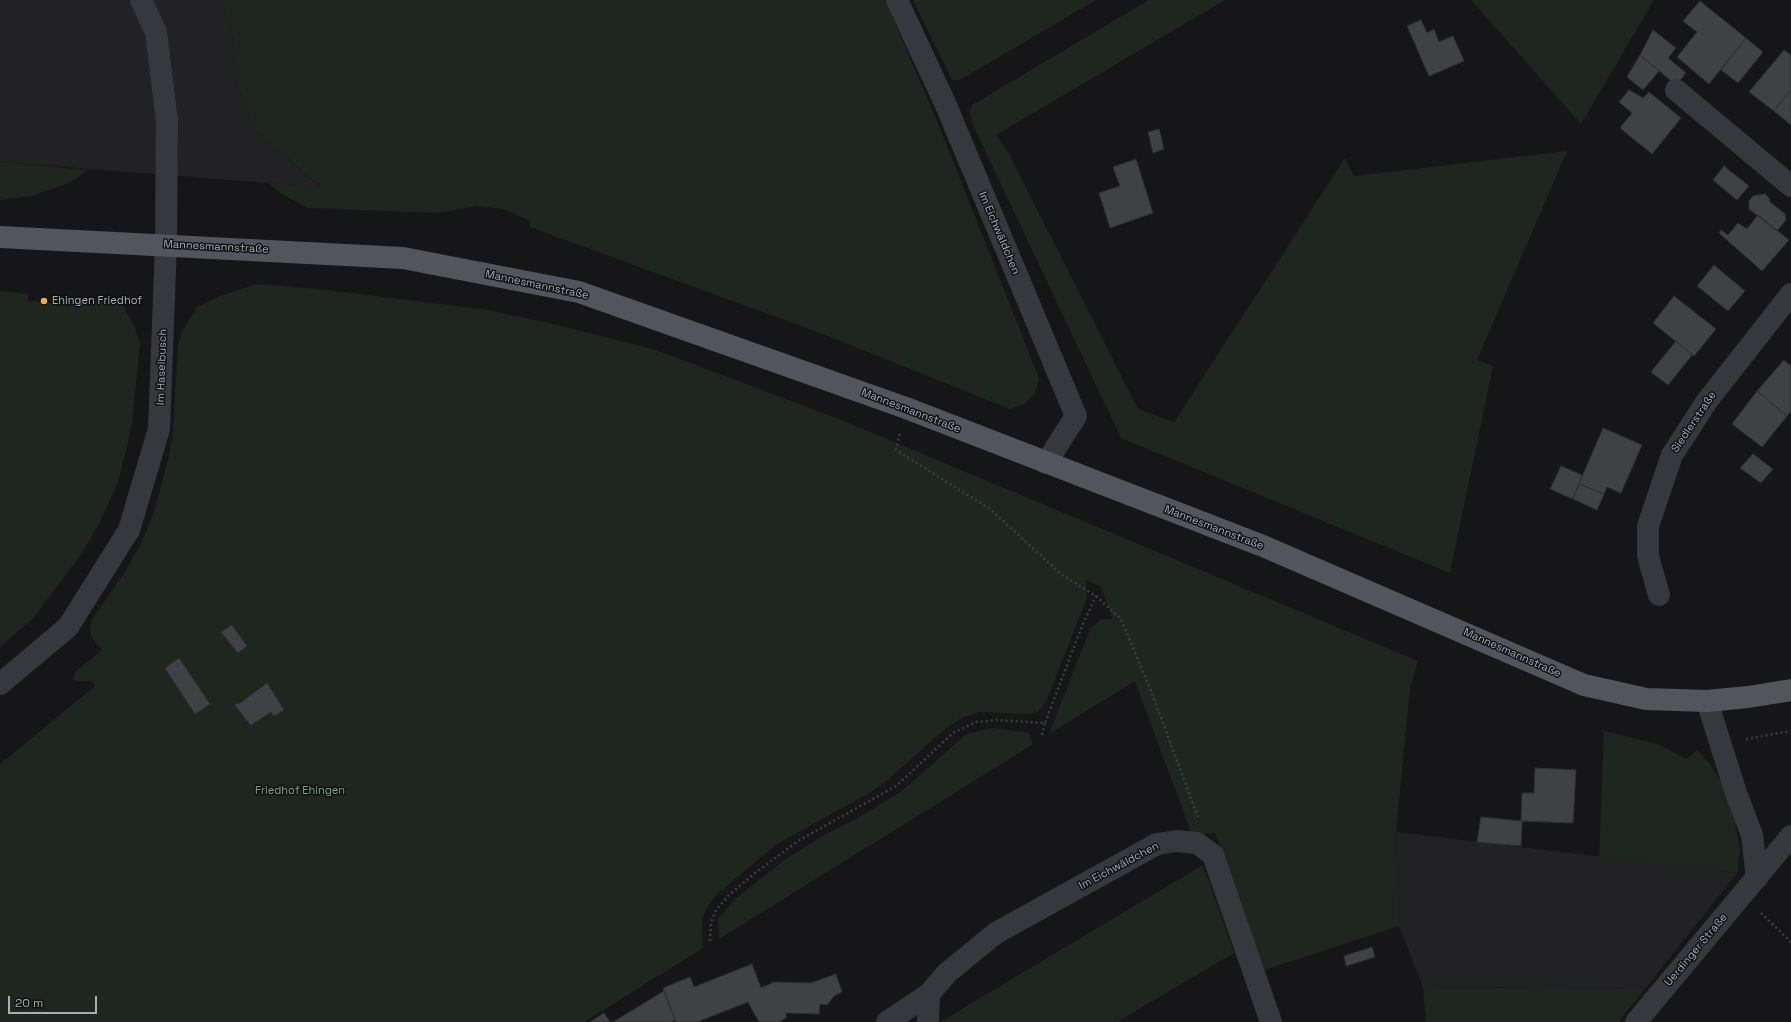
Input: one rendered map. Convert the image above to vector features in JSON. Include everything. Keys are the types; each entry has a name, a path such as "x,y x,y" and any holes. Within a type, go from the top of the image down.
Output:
{"main road":[{"name":"Mannesmannstraße","path":"0,237 166,244 403,258 579,292 906,408 1263,546 1584,684 1646,699 1707,701 1748,698 1791,690"}],"street":[{"name":"Im Haselbusch","path":"0,684 68,627 129,530 159,429 166,244 166,122 156,32 141,0"},
{"name":"Im Eichwäldchen","path":"897,0 945,103 1076,416 1046,463"},
{"path":"1676,90 1791,186"},
{"name":"Siedlerstraße","path":"1659,594 1648,556 1648,526 1672,455 1707,401 1791,294"},
{"path":"1707,701 1736,793 1752,835 1757,878"},
{"name":"Uerdinger Straße","path":"1636,1022 1791,836"},
{"name":"Im Eichwäldchen","path":"887,1022 929,994 947,973 996,933 1157,844 1176,841 1197,843 1214,854"},
{"path":"1214,854 1271,1022"},
{"path":"928,1022 929,994"}],"path":[{"path":"906,408 896,450 990,509 1061,574 1096,596 1121,619 1151,691 1199,822 1214,854"},
{"path":"1042,735 1044,723 1082,626 1096,596"},
{"path":"710,941 711,922 716,910 729,895 755,873 798,841 896,786 953,733 976,722 996,720 1044,723"},
{"path":"1720,742 1791,731"},
{"path":"1741,895 1791,942"}],"shaded area":[{"path":"0,0 221,0 231,25 238,86 255,130 320,187 0,162"},
{"path":"1396,832 1737,873 1645,989 1423,987 1399,926"}],"green space":[{"path":"221,0 885,0 940,128 1035,368 1039,379 1035,393 1025,404 1010,409 823,334 530,227 529,220 503,209 476,206 439,213 308,208 281,194 269,183 320,186 255,130 238,86 231,25"},
{"path":"913,0 1096,0 960,80 952,80"},
{"path":"1149,0 1225,0 996,135 1009,154 1138,409 1174,422 1345,158 1354,176 1567,151 1477,360 1493,366 1450,573 1121,438 972,123 970,112 972,105"},
{"path":"1471,0 1654,0 1581,124"},
{"path":"0,162 88,170 71,182 31,196 0,200"},
{"name":"Friedhof Ehingen","path":"257,284 317,289 489,310 570,328 656,350 844,421 1418,661 1410,688 1396,832 1399,926 1265,970 1215,833 1192,835 1135,681 1049,734 1090,629 1101,619 1113,619 1101,587 1086,580 1087,598 1046,702 1038,712 1029,714 979,712 963,717 946,728 890,778 873,791 777,844 715,896 705,911 702,920 703,948 584,1022 0,1022 0,764 94,687 94,683 91,681 76,681 73,678 75,672 102,650 92,638 90,628 92,619 126,570 141,543 154,512 169,456 173,430 178,345 183,330 197,307 220,296"},
{"path":"0,291 28,294 28,301 52,303 53,298 115,302 124,307 134,326 140,343 132,423 127,447 118,482 99,524 80,556 33,618 0,647"},
{"path":"992,728 1027,732 1031,737 1032,745 719,939 718,919 735,899 784,860 824,835 856,819 902,791 966,734"},
{"path":"1604,731 1658,744 1686,759 1697,750 1711,765 1726,790 1733,809 1740,852 1737,873 1599,858"},
{"path":"1203,865 1234,953 1117,1022 940,1022"},
{"path":"1423,987 1645,989 1618,1022 1426,1022"}],"building":[{"path":"1700,1 1746,38 1709,84 1677,57 1697,32 1683,21"},
{"path":"1421,20 1427,33 1434,29 1439,42 1453,36 1464,61 1429,76 1407,26"},
{"path":"1653,30 1676,48 1668,58 1686,73 1676,85 1640,55"},
{"path":"1746,38 1763,52 1738,83 1721,70"},
{"path":"1784,50 1791,55 1791,90 1774,111 1749,92"},
{"path":"1640,55 1659,71 1643,90 1627,77"},
{"path":"1629,90 1643,98 1649,92 1681,118 1652,154 1620,128 1632,113 1619,102"},
{"path":"1791,90 1791,125 1774,111"},
{"path":"1159,129 1164,149 1153,153 1148,132"},
{"path":"1136,159 1153,213 1110,228 1099,193 1120,186 1113,167"},
{"path":"1724,166 1749,186 1737,200 1713,180"},
{"path":"1765,194 1769,198 1770,202 1785,214 1786,220 1777,231 1749,209 1749,201 1753,196"},
{"path":"1758,215 1789,240 1762,271 1719,233 1721,230 1728,235 1738,223 1747,229"},
{"path":"1714,265 1745,291 1728,311 1697,286"},
{"path":"1674,296 1716,329 1694,356 1653,323"},
{"path":"1676,341 1692,355 1668,385 1651,372"},
{"path":"1784,360 1791,366 1791,411 1787,416 1757,391"},
{"path":"1757,391 1787,416 1762,447 1732,424"},
{"path":"1603,428 1642,445 1621,493 1607,487 1604,494 1579,484"},
{"path":"1753,454 1773,469 1761,483 1740,468"},
{"path":"1561,466 1582,475 1573,499 1550,489"},
{"path":"1579,484 1604,494 1597,510 1573,499"},
{"path":"232,625 247,646 238,653 221,632"},
{"path":"179,658 210,704 195,714 165,668"},
{"path":"267,683 284,710 274,716 271,712 251,725 252,727 235,705 237,703 239,704"},
{"path":"1535,768 1576,770 1573,823 1521,821 1522,793 1534,793"},
{"path":"1481,817 1522,821 1521,846 1477,842"},
{"path":"1372,947 1375,957 1346,966 1344,956"},
{"path":"752,964 761,988 774,982 811,983 836,974 842,992 834,996 827,1005 820,1004 819,1014 786,1013 786,1018 779,1022 759,1022 748,1002 697,1022 676,1022 663,988 690,977 694,987"},
{"path":"664,991 675,1020 671,1022 613,1022"},
{"path":"604,1013 610,1022 590,1022"}],"place":[{"name":"Ehingen Friedhof","path":"44,301"}]}
